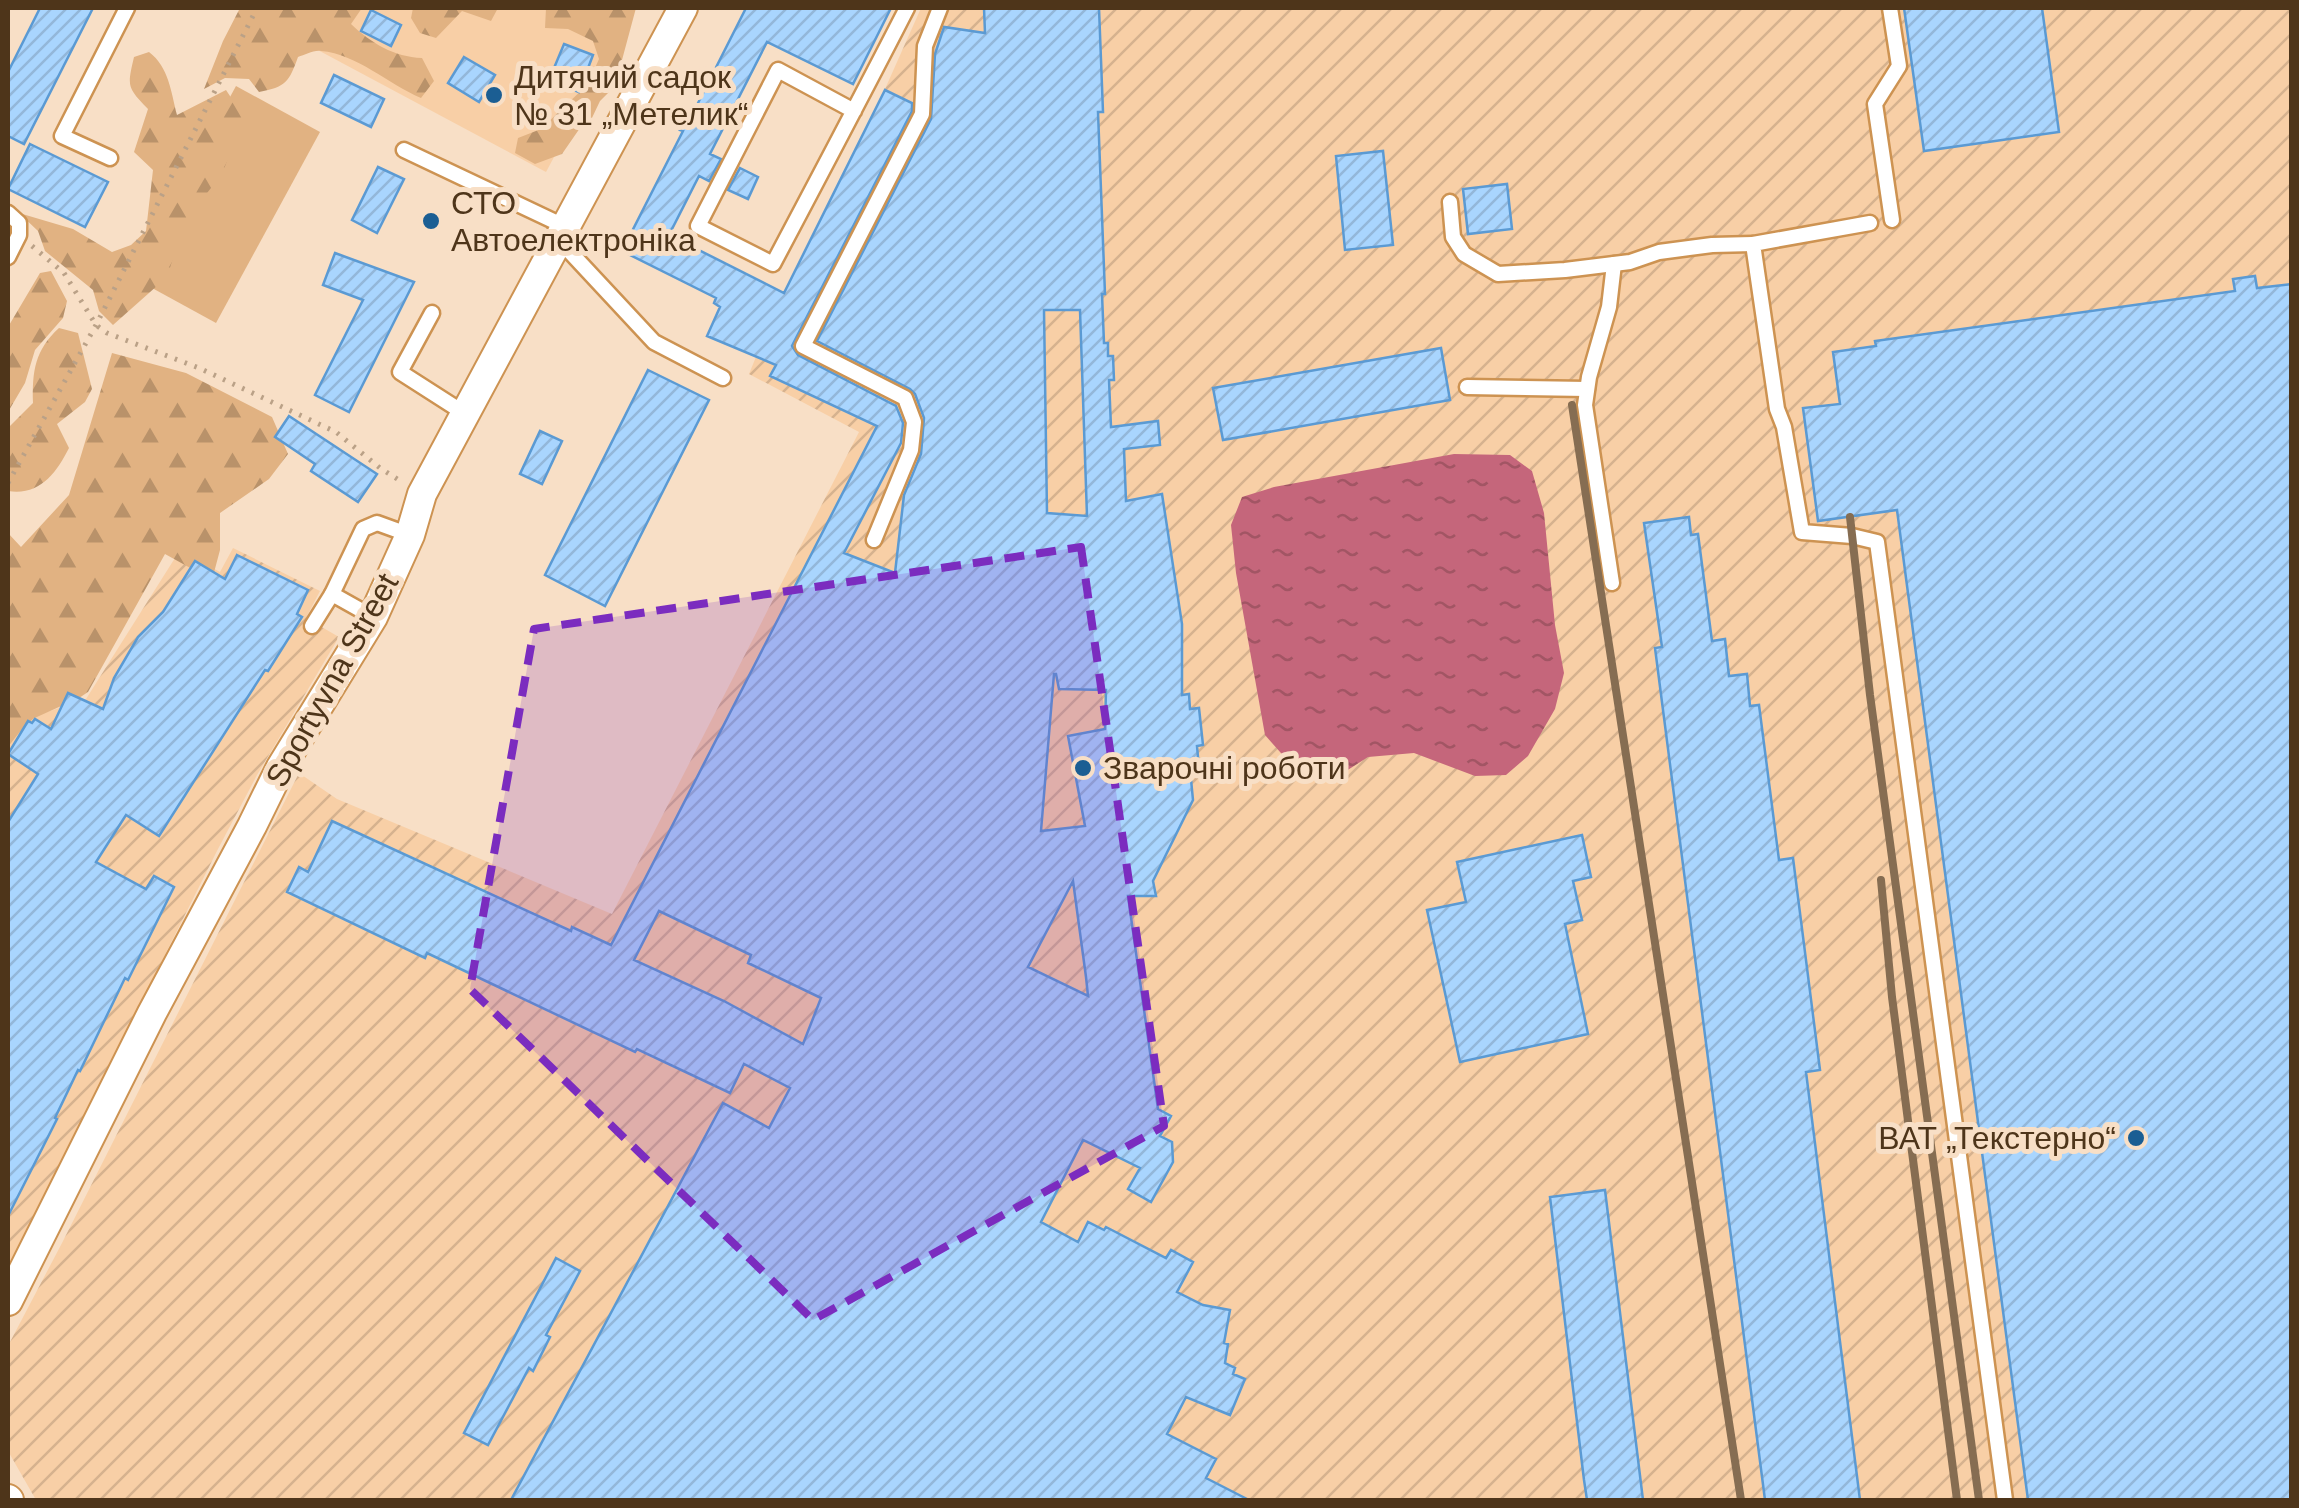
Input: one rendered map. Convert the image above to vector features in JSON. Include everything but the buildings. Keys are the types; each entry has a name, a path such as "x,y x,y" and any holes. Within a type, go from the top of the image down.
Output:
{"street":[{"name":"Sportyvna Street","path":"8,1301 280,767 373,617 410,535 422,494 683,8"}],"lane":[{"path":"110,158 62,136 127,8"},
{"path":"854,110 778,70 698,226 772,264 854,110 907,8"},
{"path":"874,540 910,450 914,422 905,398 803,346 922,114 925,46 940,8"},
{"path":"1890,8 1899,66 1875,104 1892,220"},
{"path":"404,150 561,232 654,342 723,378"},
{"path":"1450,202 1453,236 1464,254 1498,274 1630,262 1659,252 1753,244 1870,223"},
{"path":"8,213 19,223 19,235 8,257"},
{"path":"1753,244 1777,409 1784,426 1802,532 1878,542 2005,1500"},
{"path":"1612,583 1584,405 1609,307 1614,264"},
{"path":"432,313 400,372 464,413"},
{"path":"1467,387 1587,389"},
{"path":"312,626 363,529 377,523 410,535"},
{"path":"332,594 373,617"}],"path":[{"path":"8,482 96,324 257,8"},
{"path":"19,235 64,273 96,324 107,333 199,368 336,432 380,468 422,494"}],"highlighted area":[{"path":"1081,547 1164,1126 813,1320 470,989 534,629"}],"shaded area":[{"name":"Дитячий садок № 31 „Метелик“","path":"263,8 634,8 546,172 258,18"},
{"path":"921,8 2291,8 2291,1500 36,1500 8,1451 10,1342 299,773 337,799 612,914 859,432 749,374"},
{"path":"233,548 320,591 306,618 339,637 218,849 8,1268 8,725 86,699 180,550 220,572"}],"green space":[{"path":"240,8 362,8 351,24 384,48 422,58 434,81 421,98 360,63 318,51 298,57 289,78 275,88 259,92 249,79 225,78 204,89"},
{"path":"413,8 498,8 491,21 462,11 436,38 420,33 411,18"},
{"path":"546,8 636,8 615,86 562,154 535,164 515,153 518,138 541,129 588,84 599,59 593,41 568,29 545,28"},
{"path":"149,52 165,72 177,115 226,90 244,117 222,174 185,221 167,277 113,325 99,311 93,290 45,251 38,231 19,213 73,229 112,252 131,245 146,231 153,170 134,152 148,109 132,91 130,81 134,57"},
{"path":"236,86 320,132 216,323 132,277"},
{"path":"51,271 67,301 63,318 35,350 25,383 8,412 8,327 40,273"},
{"path":"59,328 78,333 92,389 85,402 57,424 69,448 52,474 29,490 8,491 8,428 33,403 37,362 45,344"},
{"path":"112,353 186,373 272,417 288,454 269,479 220,513 220,550 212,580 165,554 88,692 28,721 8,747 8,533 21,547 69,495"}],"water":[{"path":"1454,454 1510,455 1532,471 1544,513 1564,673 1555,709 1528,756 1506,775 1475,776 1414,753 1368,757 1329,782 1297,771 1265,735 1231,525 1242,497 1274,487"}],"railway":[{"path":"1572,405 1741,1500"},
{"path":"1850,517 1870,695 1979,1500"},
{"path":"1881,880 1892,997 1957,1500"}],"place":[{"name":"Дитячий садок № 31 „Метелик“","path":"494,95"},
{"name":"СТО Автоелектроніка","path":"431,221"},
{"name":"Зварочні роботи","path":"1083,768"},
{"name":"ВАТ „Текстерно“","path":"2136,1138"}]}
